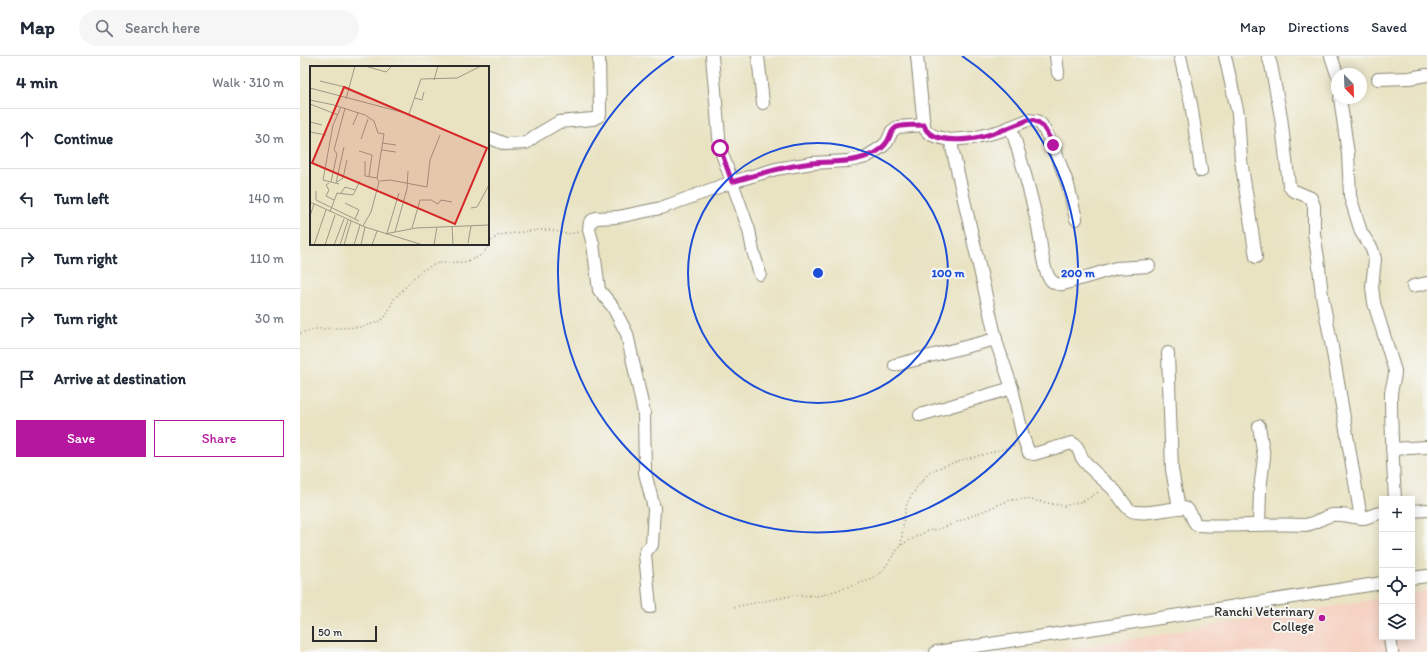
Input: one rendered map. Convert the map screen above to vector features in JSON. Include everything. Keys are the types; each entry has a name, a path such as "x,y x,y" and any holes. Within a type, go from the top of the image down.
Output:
{"street":[{"path":"489,138 502,144 526,143 559,122 593,119 599,116 599,56"},
{"path":"712,56 720,148 749,230 752,247 760,274"},
{"path":"758,56 763,103"},
{"path":"918,56 924,125 926,131 931,135 949,140 973,138 1011,127 1028,120 1037,121 1041,124 1053,145 1068,185 1076,219"},
{"path":"1056,56 1058,73"},
{"path":"1180,56 1191,104 1201,171"},
{"path":"1225,56 1238,114 1242,160 1256,256"},
{"path":"1268,56 1281,117 1289,185 1292,190 1311,198 1314,203 1314,234 1322,296 1361,518"},
{"path":"1331,56 1335,68"},
{"path":"1378,79 1409,78 1427,75"},
{"path":"1341,104 1348,154 1350,196 1361,232 1374,254 1375,263 1372,292 1395,371 1395,381 1391,391 1395,496"},
{"path":"650,606 645,554 652,545 654,508 645,473 644,414 627,334 613,307 599,290 593,244 589,230 590,222 596,218 618,217 661,208 732,182 776,169 812,163 848,161 866,157 883,146 898,126 924,125"},
{"path":"1011,127 1026,179 1046,269 1052,281 1058,285 1116,268 1149,266"},
{"path":"949,140 951,143 996,339 1012,388 1025,444 1029,453 1034,454 1066,444 1075,444 1091,470 1114,490 1127,507 1133,512 1169,511 1179,508 1188,510 1194,523 1197,525 1245,526 1259,524 1309,524 1328,516 1342,514 1361,518 1379,514"},
{"path":"1413,286 1427,282"},
{"path":"895,365 996,339"},
{"path":"1168,353 1172,470 1179,508"},
{"path":"920,415 1012,388"},
{"path":"1259,426 1264,449 1264,465 1260,490 1259,524"},
{"path":"1392,449 1427,447"},
{"path":"1415,511 1427,510"},
{"path":"1415,578 1427,576"},
{"path":"936,652 1379,583"},
{"path":"1390,640 1392,652"}],"path":[{"path":"489,245 492,240 499,235 539,230 551,230 567,234 589,230"},
{"path":"300,333 315,329 362,327 378,322 386,316 394,299 423,270 438,264 464,262 476,258 483,254 489,245"},
{"path":"901,545 907,503 917,487 929,473 938,468 956,462 1025,444"},
{"path":"734,607 795,595 819,596 870,580 880,574 901,545 927,530 940,529 1006,502 1023,499 1064,506 1078,503 1090,498 1107,484"}],"shaded area":[{"name":"Ranchi Veterinary College","path":"1427,591 1427,652 1051,652 1379,598 1379,640 1415,640 1415,593"}],"place":[{"name":"Ranchi Veterinary College","path":"1322,618"}],"route":[{"path":"720,148 724,163 732,182 791,166 822,162 848,161 866,157 883,146 887,142 892,131 898,126 924,125 926,131 931,135 949,140 983,136 1028,120 1033,120 1041,124 1053,145"}]}
